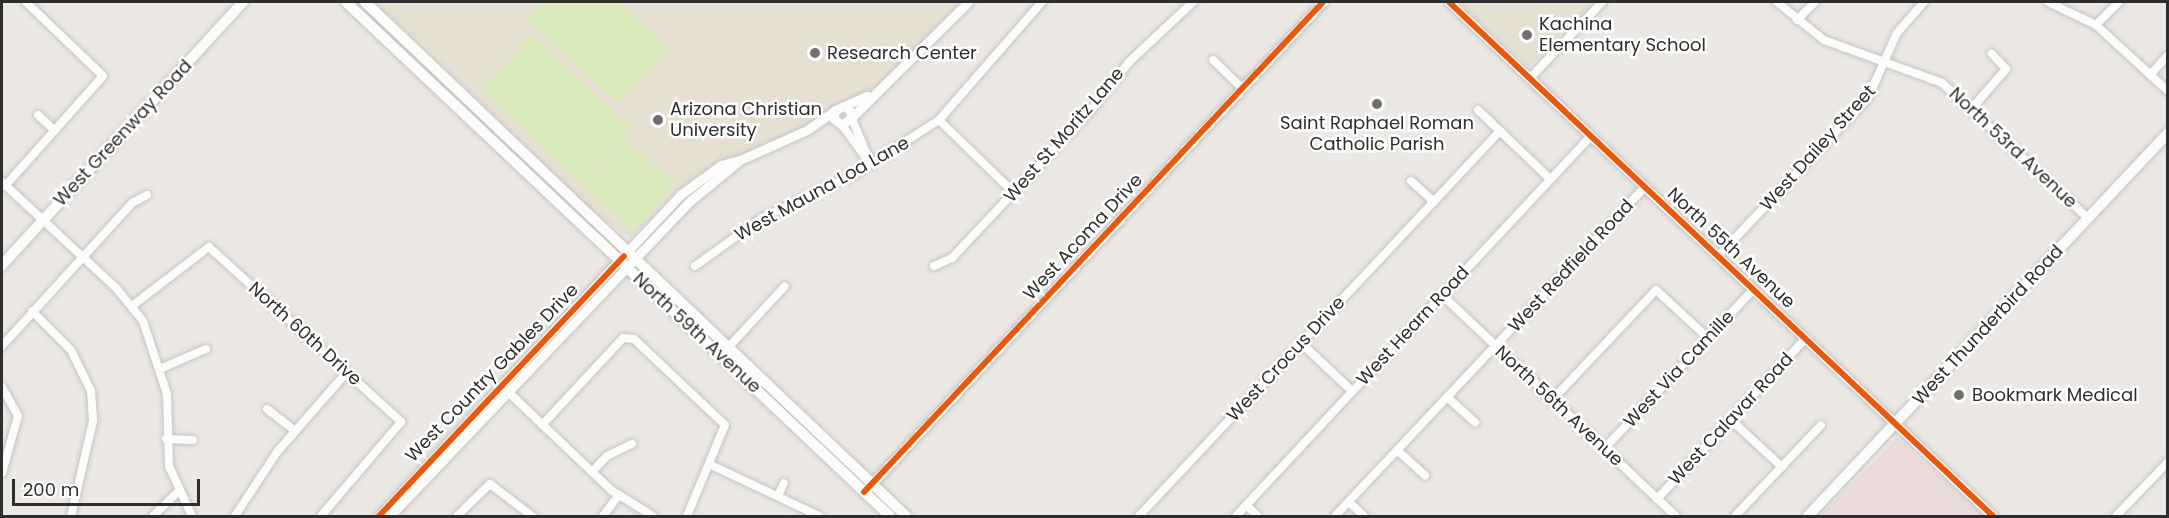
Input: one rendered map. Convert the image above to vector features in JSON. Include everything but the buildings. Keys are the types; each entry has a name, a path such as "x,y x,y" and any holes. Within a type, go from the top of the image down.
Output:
{"main road":[{"name":"West Greenway Road","path":"2,265 243,2"},
{"name":"North 59th Avenue","path":"346,2 627,259 728,347 868,488 890,516"},
{"name":"North 59th Avenue","path":"365,2 627,259 720,355 868,488 906,516"},
{"path":"382,35 391,26"},
{"name":"West Thunderbird Road","path":"1808,516 2168,134"}],"street":[{"path":"26,2 103,76 55,131 3,184 132,306 152,338 162,368 167,394 166,439 178,492 192,516"},
{"name":"West Country Gables Drive","path":"807,130 840,124 853,118 874,93 968,2"},
{"name":"West Mauna Loa Lane","path":"695,266 762,218 871,165 939,120 1042,2"},
{"name":"West St Moritz Lane","path":"934,266 952,258 1090,111 1130,61 1193,2"},
{"name":"West Acoma Drive","path":"868,488 1323,2"},
{"name":"North 55th Avenue","path":"1449,2 1993,516"},
{"path":"1530,78 1602,2"},
{"name":"North 53rd Avenue","path":"1777,2 1824,40 1885,63 1934,78 1972,108 2088,218"},
{"path":"1797,20 1815,2"},
{"name":"West Dailey Street","path":"1718,256 1868,98 1897,33 1924,2"},
{"path":"2048,2 2096,25 2168,92"},
{"path":"2096,25 2118,2"},
{"path":"1972,108 2006,69 1992,54"},
{"path":"2150,75 2168,55"},
{"path":"1213,60 1242,88"},
{"name":"West Country Gables Drive","path":"379,516 627,259 690,201 740,160 807,130 834,111 874,93"},
{"path":"846,105 853,118 858,142"},
{"path":"1478,110 1550,179"},
{"path":"834,111 840,124 858,142 871,165"},
{"path":"38,115 55,131"},
{"path":"939,120 1014,193"},
{"name":"West Crocus Drive","path":"1139,516 1500,131"},
{"name":"West Hearn Road","path":"1236,516 1591,136"},
{"path":"1411,181 1434,202"},
{"name":"West Redfield Road","path":"1335,516 1645,187"},
{"path":"2,346 132,203 147,195"},
{"name":"North 60th Drive","path":"132,306 209,247 401,422 321,516"},
{"path":"720,355 785,286"},
{"path":"1552,400 1656,290 1708,338"},
{"name":"West Via Camille","path":"1604,449 1753,290"},
{"name":"North 56th Avenue","path":"1442,295 1676,516"},
{"path":"32,312 71,350 91,391 93,421 72,516"},
{"path":"542,425 628,336 725,425 687,516"},
{"name":"West Calavar Road","path":"1657,498 1805,339"},
{"path":"1301,344 1352,391"},
{"path":"162,368 206,349"},
{"path":"235,516 294,430 347,372"},
{"path":"2,387 18,416 2,473"},
{"path":"504,389 618,496 653,516"},
{"name":"West Country Gables Drive","path":"390,516 504,389"},
{"path":"1447,397 1475,422"},
{"path":"267,409 294,430"},
{"path":"1731,419 1782,467"},
{"path":"1736,516 1821,425"},
{"path":"166,439 193,440"},
{"path":"592,472 607,456 632,444"},
{"path":"1397,450 1425,475"},
{"path":"2116,516 2168,462"},
{"path":"709,464 779,494 808,514 819,516"},
{"path":"779,494 784,483"},
{"path":"457,516 490,484 531,516"},
{"path":"153,516 178,492"},
{"path":"603,516 618,496"},
{"path":"1349,502 1364,516"},
{"path":"1246,505 1258,516"}],"shaded area":[{"name":"Arizona Christian University","path":"376,2 962,2 877,86 853,101 837,103 811,124 713,166 677,192 630,238 597,215"},
{"name":"Kachina Elementary School","path":"1459,2 1593,2 1529,67"},
{"path":"1897,438 1900,440 1984,516 1819,516"}],"green space":[{"path":"544,2 617,2 669,49 618,103 527,19"},
{"path":"532,35 631,127 580,182 481,90"},
{"path":"623,138 675,185 634,231 582,184"}],"cycle path":[{"path":"864,492 1323,2"},
{"path":"1449,2 1993,516"},
{"path":"379,516 624,256"}],"place":[{"name":"Kachina Elementary School","path":"1527,35"},
{"name":"Research Center","path":"815,53"},
{"name":"Saint Raphael Roman Catholic Parish","path":"1377,104"},
{"name":"Arizona Christian University","path":"658,120"},
{"name":"Bookmark Medical","path":"1959,395"}]}
